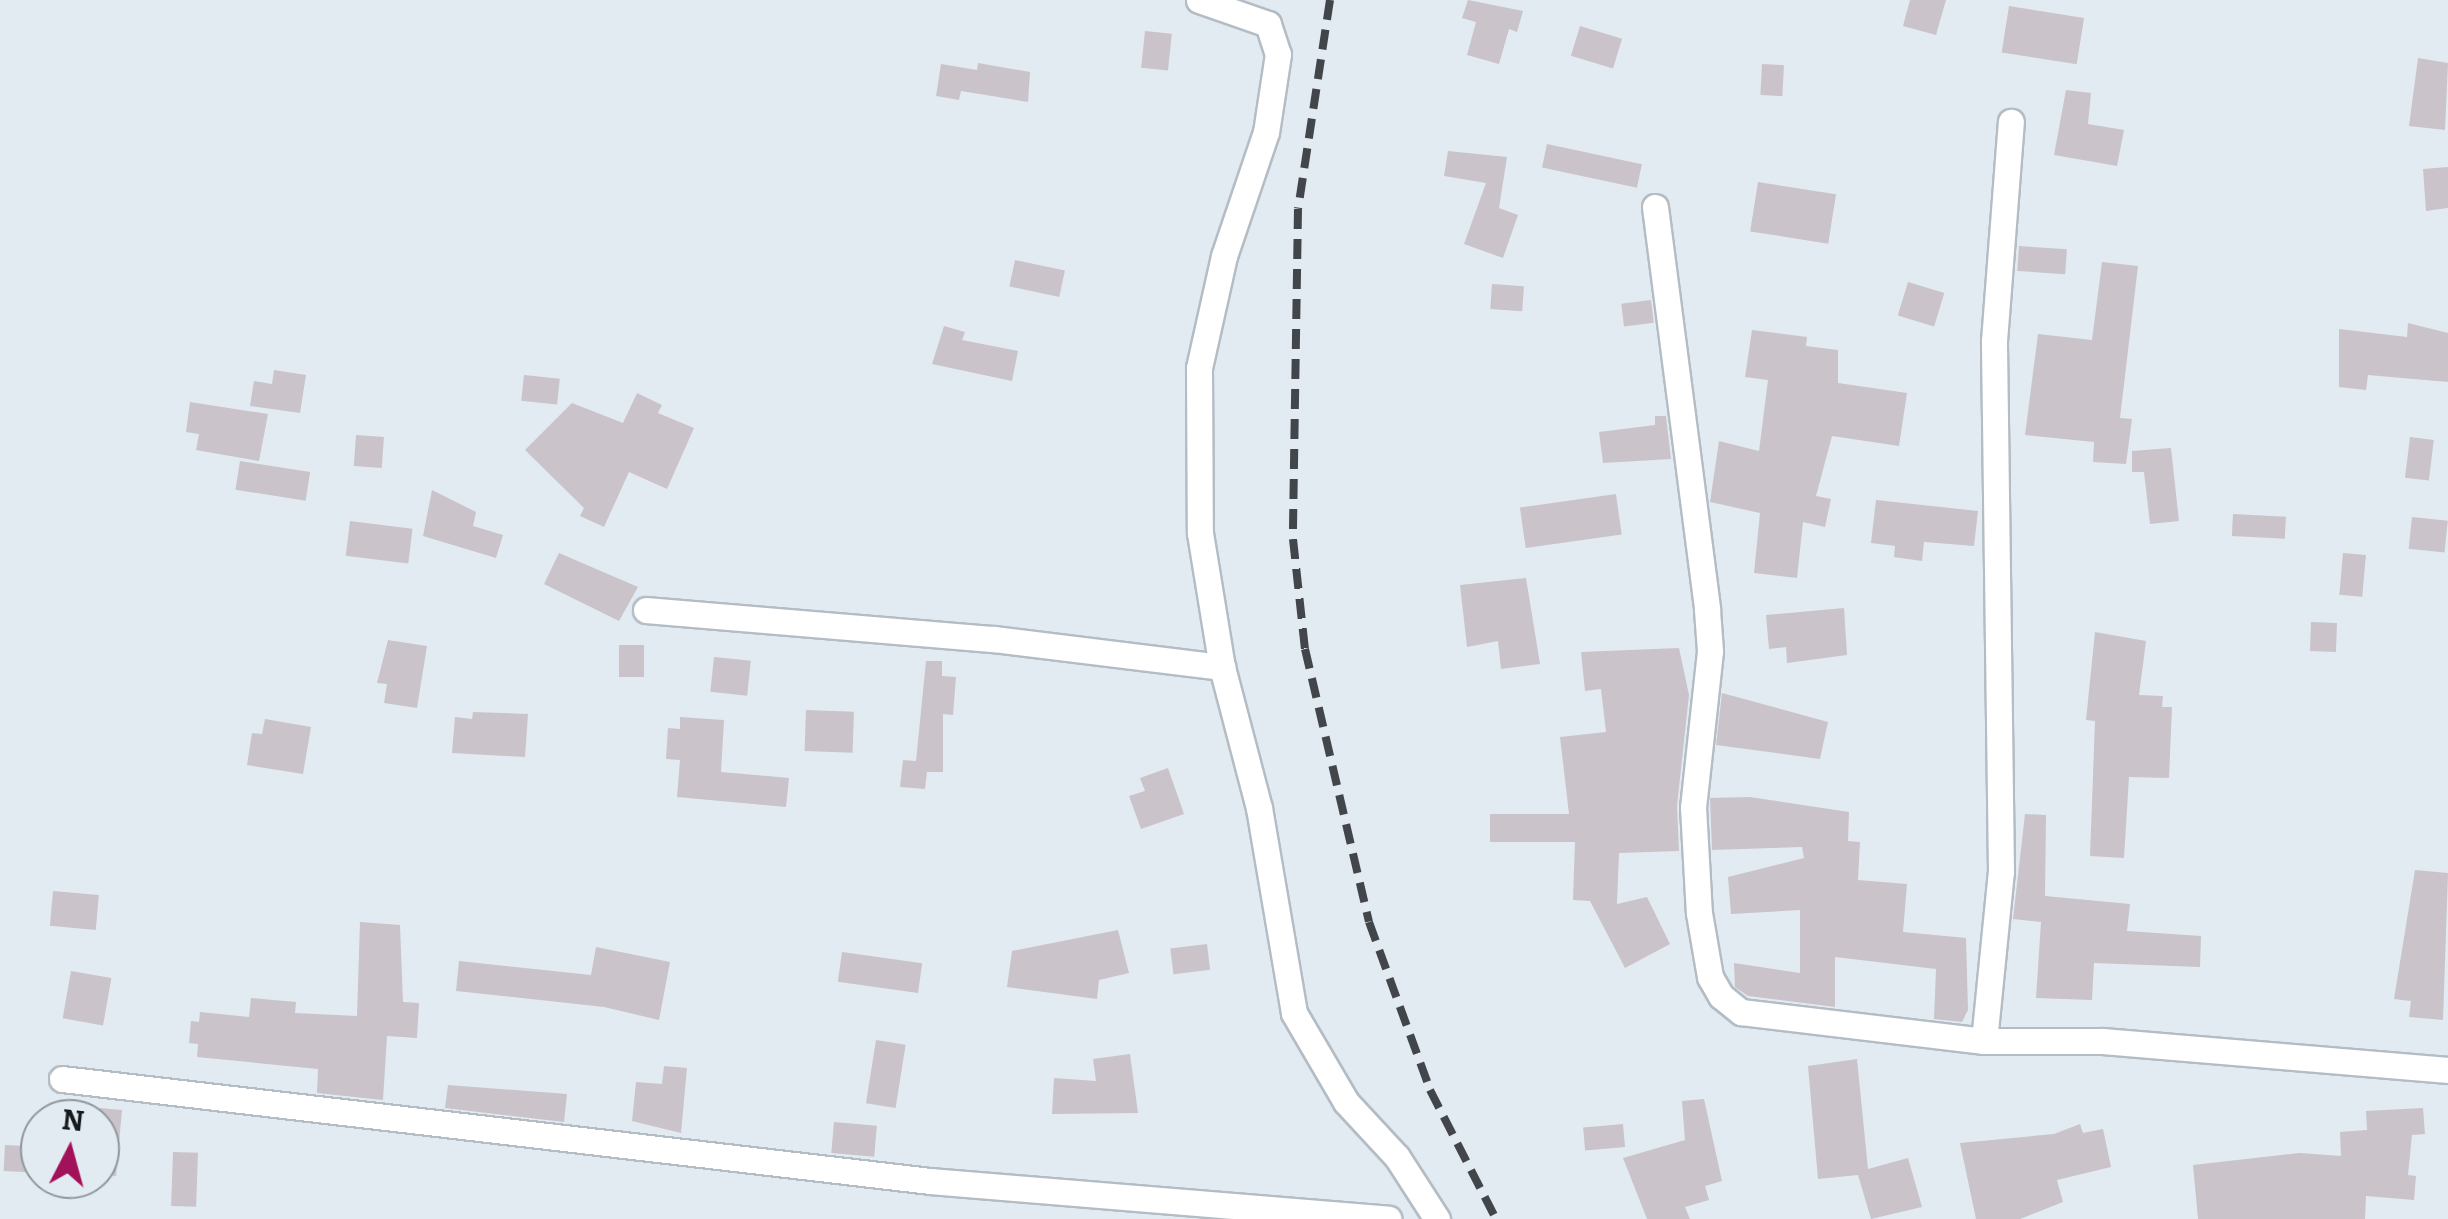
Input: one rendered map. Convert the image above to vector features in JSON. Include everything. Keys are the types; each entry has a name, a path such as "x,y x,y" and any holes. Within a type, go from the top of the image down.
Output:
{"street":[{"path":"1199,0 1268,24 1278,54 1266,132 1224,256 1200,368 1200,533 1222,667 1259,808 1294,1013 1346,1102 1414,1179 1437,1219"},
{"path":"1984,1041 2001,872 1994,341 2011,122"},
{"path":"1656,206 1685,399 1710,651 1693,807 1710,978 1741,1012 1984,1041 2103,1041 2448,1070"},
{"path":"646,610 994,639 1222,667"},
{"path":"62,1079 930,1181 1388,1219"}],"building":[{"path":"1468,0 1523,11 1517,32 1509,29 1499,64 1467,55 1476,22 1462,18"},
{"path":"1910,0 1946,0 1936,35 1903,26"},
{"path":"2009,6 2084,18 2077,64 2002,52"},
{"path":"1580,26 1622,39 1613,69 1571,56"},
{"path":"1145,31 1172,34 1168,71 1141,68"},
{"path":"2418,58 2448,63 2445,130 2409,126"},
{"path":"978,63 1030,72 1028,102 961,91 959,100 936,96 941,64 977,70"},
{"path":"1762,64 1784,65 1782,96 1760,95"},
{"path":"2066,90 2091,93 2088,124 2124,130 2117,166 2054,155"},
{"path":"1547,144 1642,164 1637,188 1542,167"},
{"path":"1448,151 1507,157 1499,208 1518,215 1503,258 1464,244 1486,183 1444,176"},
{"path":"2448,167 2448,208 2426,211 2423,169"},
{"path":"1758,182 1836,194 1828,244 1750,231"},
{"path":"2019,246 2067,249 2065,274 2017,271"},
{"path":"1015,260 1065,271 1059,297 1009,286"},
{"path":"2102,262 2138,266 2120,418 2132,419 2126,464 2093,462 2094,442 2025,435 2038,334 2092,340"},
{"path":"1908,282 1944,293 1934,327 1898,315"},
{"path":"1492,284 1524,286 1522,311 1490,309"},
{"path":"1651,300 1654,323 1624,326 1621,304"},
{"path":"2408,323 2448,333 2448,382 2368,375 2366,390 2339,387 2339,329 2407,337"},
{"path":"944,326 965,332 962,340 1018,351 1012,381 932,364"},
{"path":"1752,330 1807,337 1806,346 1838,350 1838,383 1907,393 1899,446 1832,436 1816,496 1831,499 1825,527 1803,522 1797,578 1754,573 1760,513 1710,502 1719,441 1759,451 1768,380 1745,377"},
{"path":"274,370 306,375 300,413 250,406 254,381 272,384"},
{"path":"524,375 560,379 557,405 521,401"},
{"path":"637,393 662,405 658,413 694,428 667,489 629,472 604,527 580,516 584,508 525,450 572,403 623,423"},
{"path":"190,402 268,414 259,461 196,450 199,434 186,432"},
{"path":"1655,416 1666,416 1671,459 1603,463 1599,432 1655,425"},
{"path":"356,435 384,437 382,468 354,466"},
{"path":"2410,437 2434,440 2429,481 2405,478"},
{"path":"2171,448 2179,521 2150,524 2144,472 2132,472 2132,451"},
{"path":"240,461 310,472 306,501 235,490"},
{"path":"432,490 476,512 473,526 503,535 496,558 423,536"},
{"path":"1616,494 1622,535 1526,548 1520,507"},
{"path":"1876,500 1978,511 1974,546 1924,542 1922,561 1894,557 1895,546 1871,543"},
{"path":"2233,514 2286,517 2285,539 2232,536"},
{"path":"2412,517 2448,521 2444,553 2409,549"},
{"path":"350,521 413,529 408,563 346,556"},
{"path":"559,553 638,587 619,621 544,584"},
{"path":"2343,553 2366,555 2362,597 2339,595"},
{"path":"1526,578 1540,664 1501,669 1498,641 1467,647 1460,585"},
{"path":"1844,608 1847,655 1787,663 1786,647 1769,649 1766,615"},
{"path":"2311,622 2337,623 2336,652 2310,651"},
{"path":"2095,632 2146,641 2139,695 2163,696 2162,707 2172,707 2169,778 2129,777 2124,858 2090,856 2095,721 2086,720"},
{"path":"388,640 427,646 417,708 384,703 387,684 377,683"},
{"path":"619,645 644,645 644,677 619,677"},
{"path":"1679,648 1689,695 1677,806 1679,851 1619,853 1617,904 1647,897 1670,944 1625,968 1590,901 1573,900 1575,842 1490,842 1490,814 1569,814 1560,737 1606,732 1601,689 1585,691 1581,652"},
{"path":"714,657 751,661 747,696 710,692"},
{"path":"926,661 942,661 942,676 956,677 953,715 943,714 943,772 927,772 925,789 900,787 903,760 916,761"},
{"path":"1722,693 1828,722 1820,759 1716,745"},
{"path":"806,710 854,712 853,753 805,751"},
{"path":"473,712 528,714 525,757 452,753 455,717 472,719"},
{"path":"680,717 724,720 721,772 789,778 786,807 677,797 680,760 666,759 668,728 680,729"},
{"path":"265,719 311,727 303,774 247,765 252,733 262,734"},
{"path":"1168,768 1184,814 1141,829 1129,796 1145,791 1140,778"},
{"path":"1750,797 1849,812 1848,841 1860,842 1858,880 1907,884 1903,932 1966,938 1968,1010 1962,1022 1934,1019 1936,969 1835,957 1835,1007 1748,996 1735,987 1734,963 1800,973 1800,910 1731,914 1728,877 1804,858 1802,847 1712,850 1710,798"},
{"path":"2025,814 2046,815 2045,896 2130,904 2127,931 2201,936 2200,967 2094,963 2092,1000 2036,998 2041,922 2013,919"},
{"path":"2415,870 2448,873 2443,1020 2409,1017 2411,1001 2394,999"},
{"path":"53,891 99,895 96,930 50,926"},
{"path":"360,922 400,925 403,1002 419,1003 417,1038 387,1036 383,1100 317,1093 318,1069 197,1057 198,1044 189,1043 191,1021 199,1022 200,1012 249,1017 251,998 296,1002 295,1013 357,1016"},
{"path":"1118,930 1129,973 1099,980 1097,999 1007,987 1012,951"},
{"path":"1207,944 1210,970 1173,974 1170,949"},
{"path":"596,947 670,962 659,1020 604,1007 456,991 459,961 591,975"},
{"path":"842,952 922,963 918,993 838,982"},
{"path":"71,971 111,978 103,1025 63,1018"},
{"path":"876,1040 906,1045 896,1108 866,1103"},
{"path":"1130,1054 1138,1113 1052,1114 1054,1078 1096,1081 1093,1059"},
{"path":"1857,1059 1868,1169 1908,1158 1922,1207 1871,1219 1858,1175 1818,1179 1808,1066"},
{"path":"664,1066 687,1068 681,1133 632,1121 636,1082 662,1084"},
{"path":"448,1085 567,1094 564,1122 445,1108"},
{"path":"1704,1099 1722,1181 1705,1186 1709,1200 1685,1207 1690,1219 1647,1219 1623,1158 1685,1140 1682,1101"},
{"path":"2423,1108 2425,1134 2412,1135 2408,1175 2416,1176 2414,1200 2366,1196 2365,1219 2198,1219 2193,1165 2300,1153 2341,1156 2340,1132 2367,1130 2366,1111"},
{"path":"834,1122 877,1126 874,1157 831,1153"},
{"path":"1623,1124 1625,1147 1585,1150 1583,1127"},
{"path":"2080,1124 2083,1133 2103,1129 2111,1167 2057,1180 2063,1202 2020,1219 1976,1219 1960,1143 2054,1134"},
{"path":"5,1145 20,1146 20,1172 4,1171"},
{"path":"173,1152 198,1153 196,1207 171,1206"}],"railway":[{"path":"1330,0 1298,209 1293,539 1305,649 1369,922 1430,1090 1496,1219"}]}
